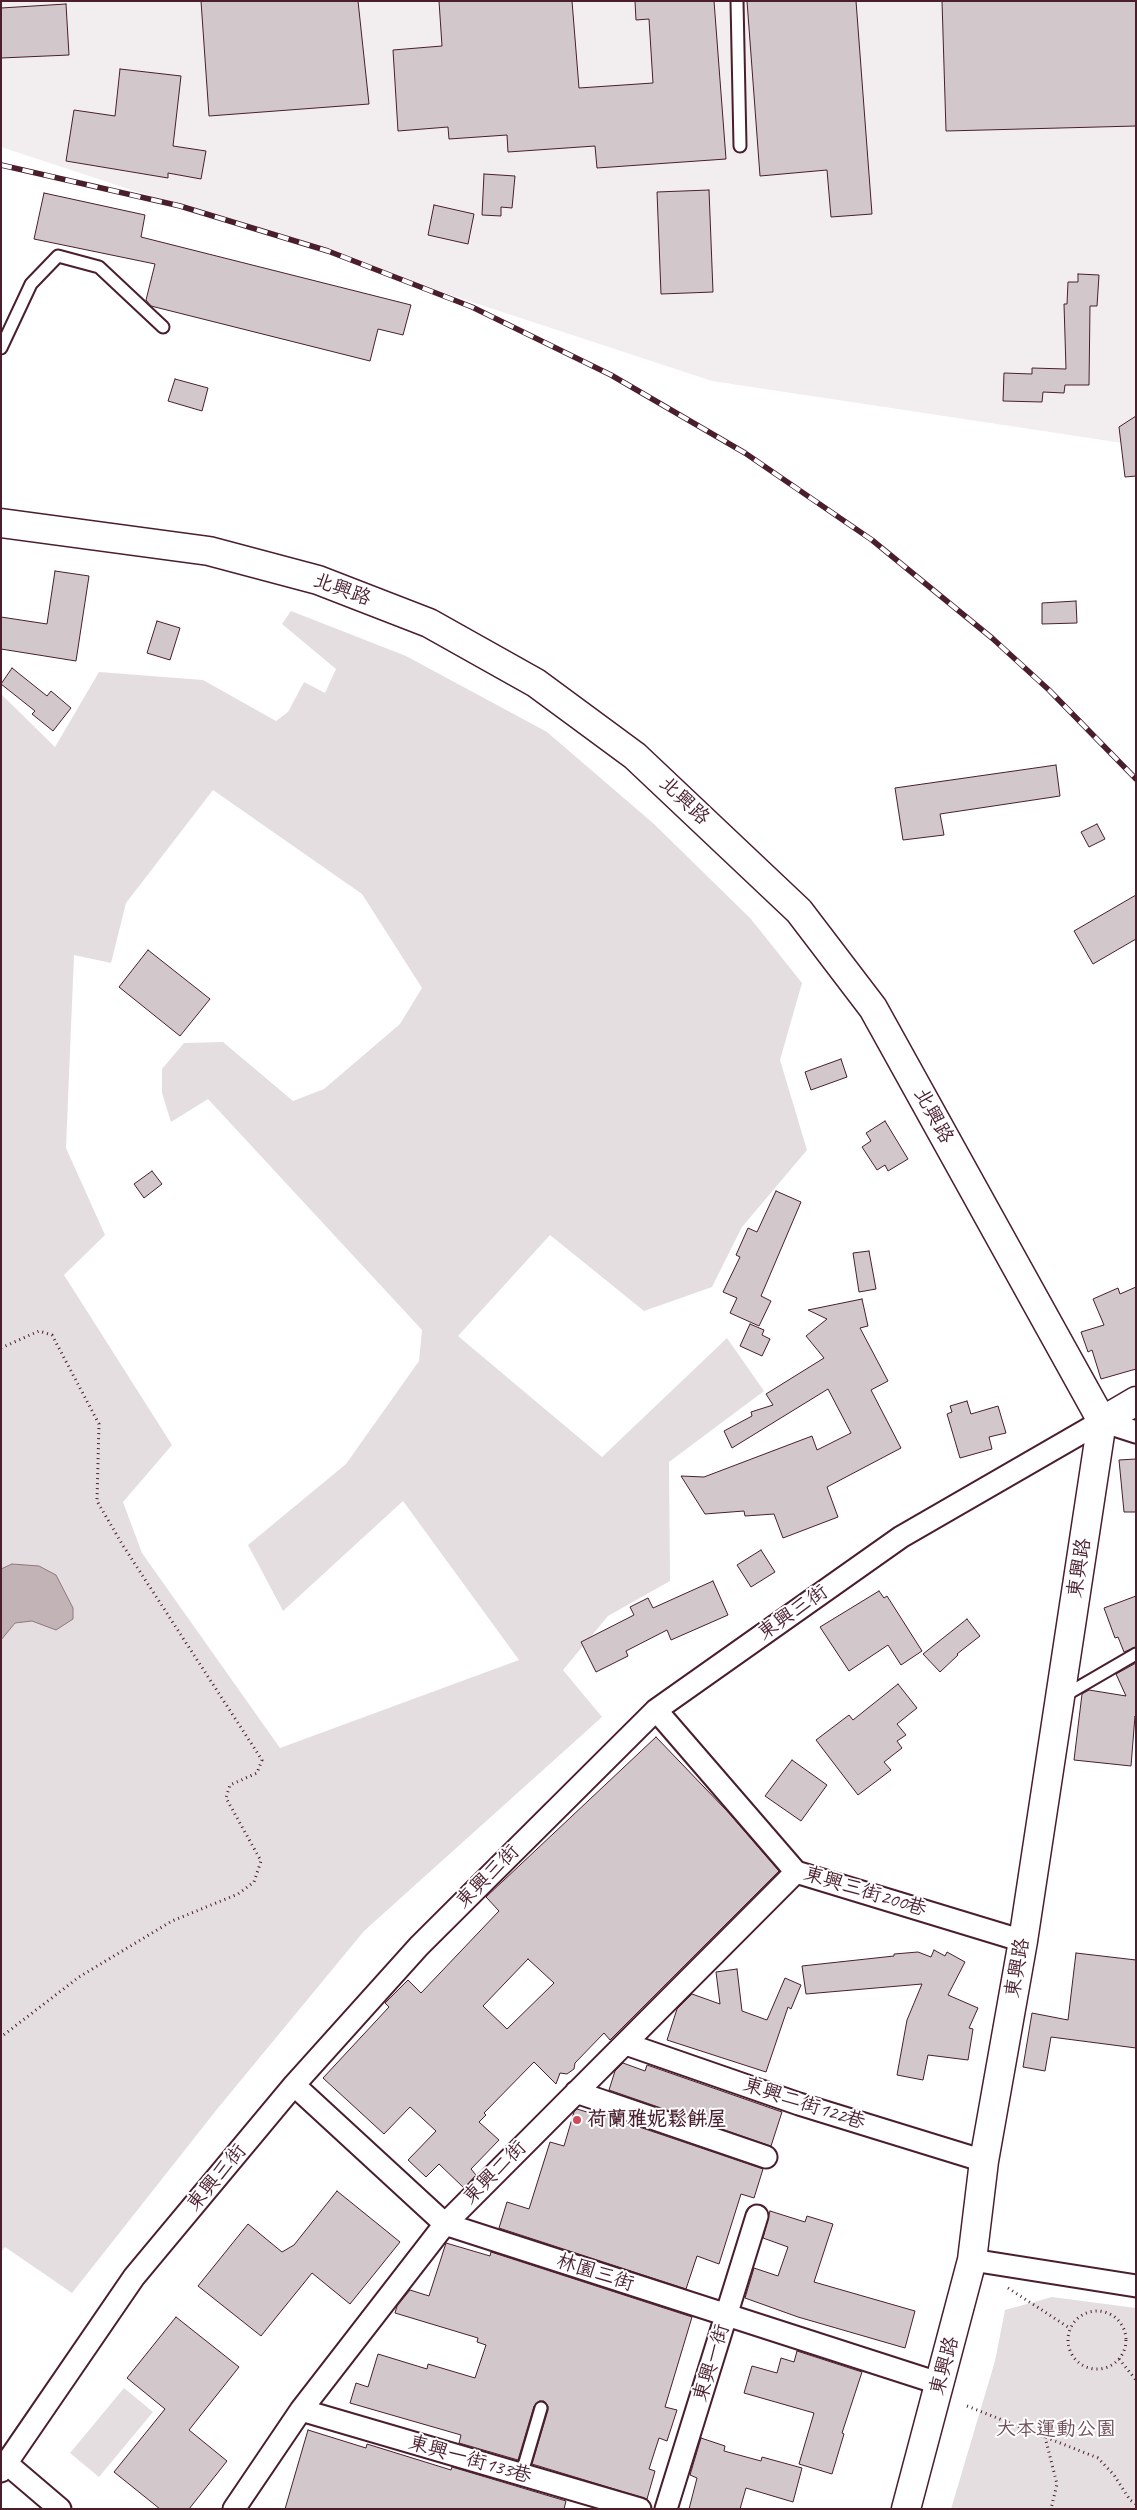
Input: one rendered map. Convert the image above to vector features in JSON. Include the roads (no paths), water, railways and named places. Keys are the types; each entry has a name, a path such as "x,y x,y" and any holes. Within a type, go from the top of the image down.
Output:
{"street":[{"name":"北興路","path":"1,523 209,551 318,580 429,623 536,683 635,756 799,911 873,1008 1102,1421"},
{"path":"1102,1421 1136,1401"},
{"path":"1102,1421 1136,1432"},
{"name":"東興路","path":"906,2509 941,2384 972,2260 984,2161 1023,1941 1102,1421"},
{"name":"東興三街","path":"3,2467 134,2277 294,2085 418,1946 656,1710 901,1536 1102,1421"},
{"name":"東興三街200巷","path":"656,1710 796,1872 1023,1941"},
{"name":"東興二街","path":"234,2509 301,2410 444,2224 796,1872"},
{"name":"東興二街122巷","path":"626,2044 799,2104 984,2161"},
{"name":"林園三街","path":"294,2085 444,2224 941,2384"},
{"path":"576,2092 766,2157"},
{"name":"東興一街","path":"666,2509 757,2216"},
{"path":"972,2260 1136,2286"},
{"name":"東興一街133巷","path":"301,2410 521,2476 640,2509"},
{"path":"3,2467 60,2509"}],"lane":[{"path":"737,1 740,146"},
{"path":"1,348 31,284 58,256 99,267 163,328"},
{"path":"1060,1697 1136,1654"},
{"path":"521,2476 541,2408"}],"railway":[{"path":"1,165 180,206 328,251 472,307 611,375 745,453 872,540 992,638 1049,690 1136,779"}],"place":[{"name":"荷蘭雅妮鬆餅屋","path":"577,2120"}],"park label":[{"name":"大本運動公園","path":"1056,2430"}]}
